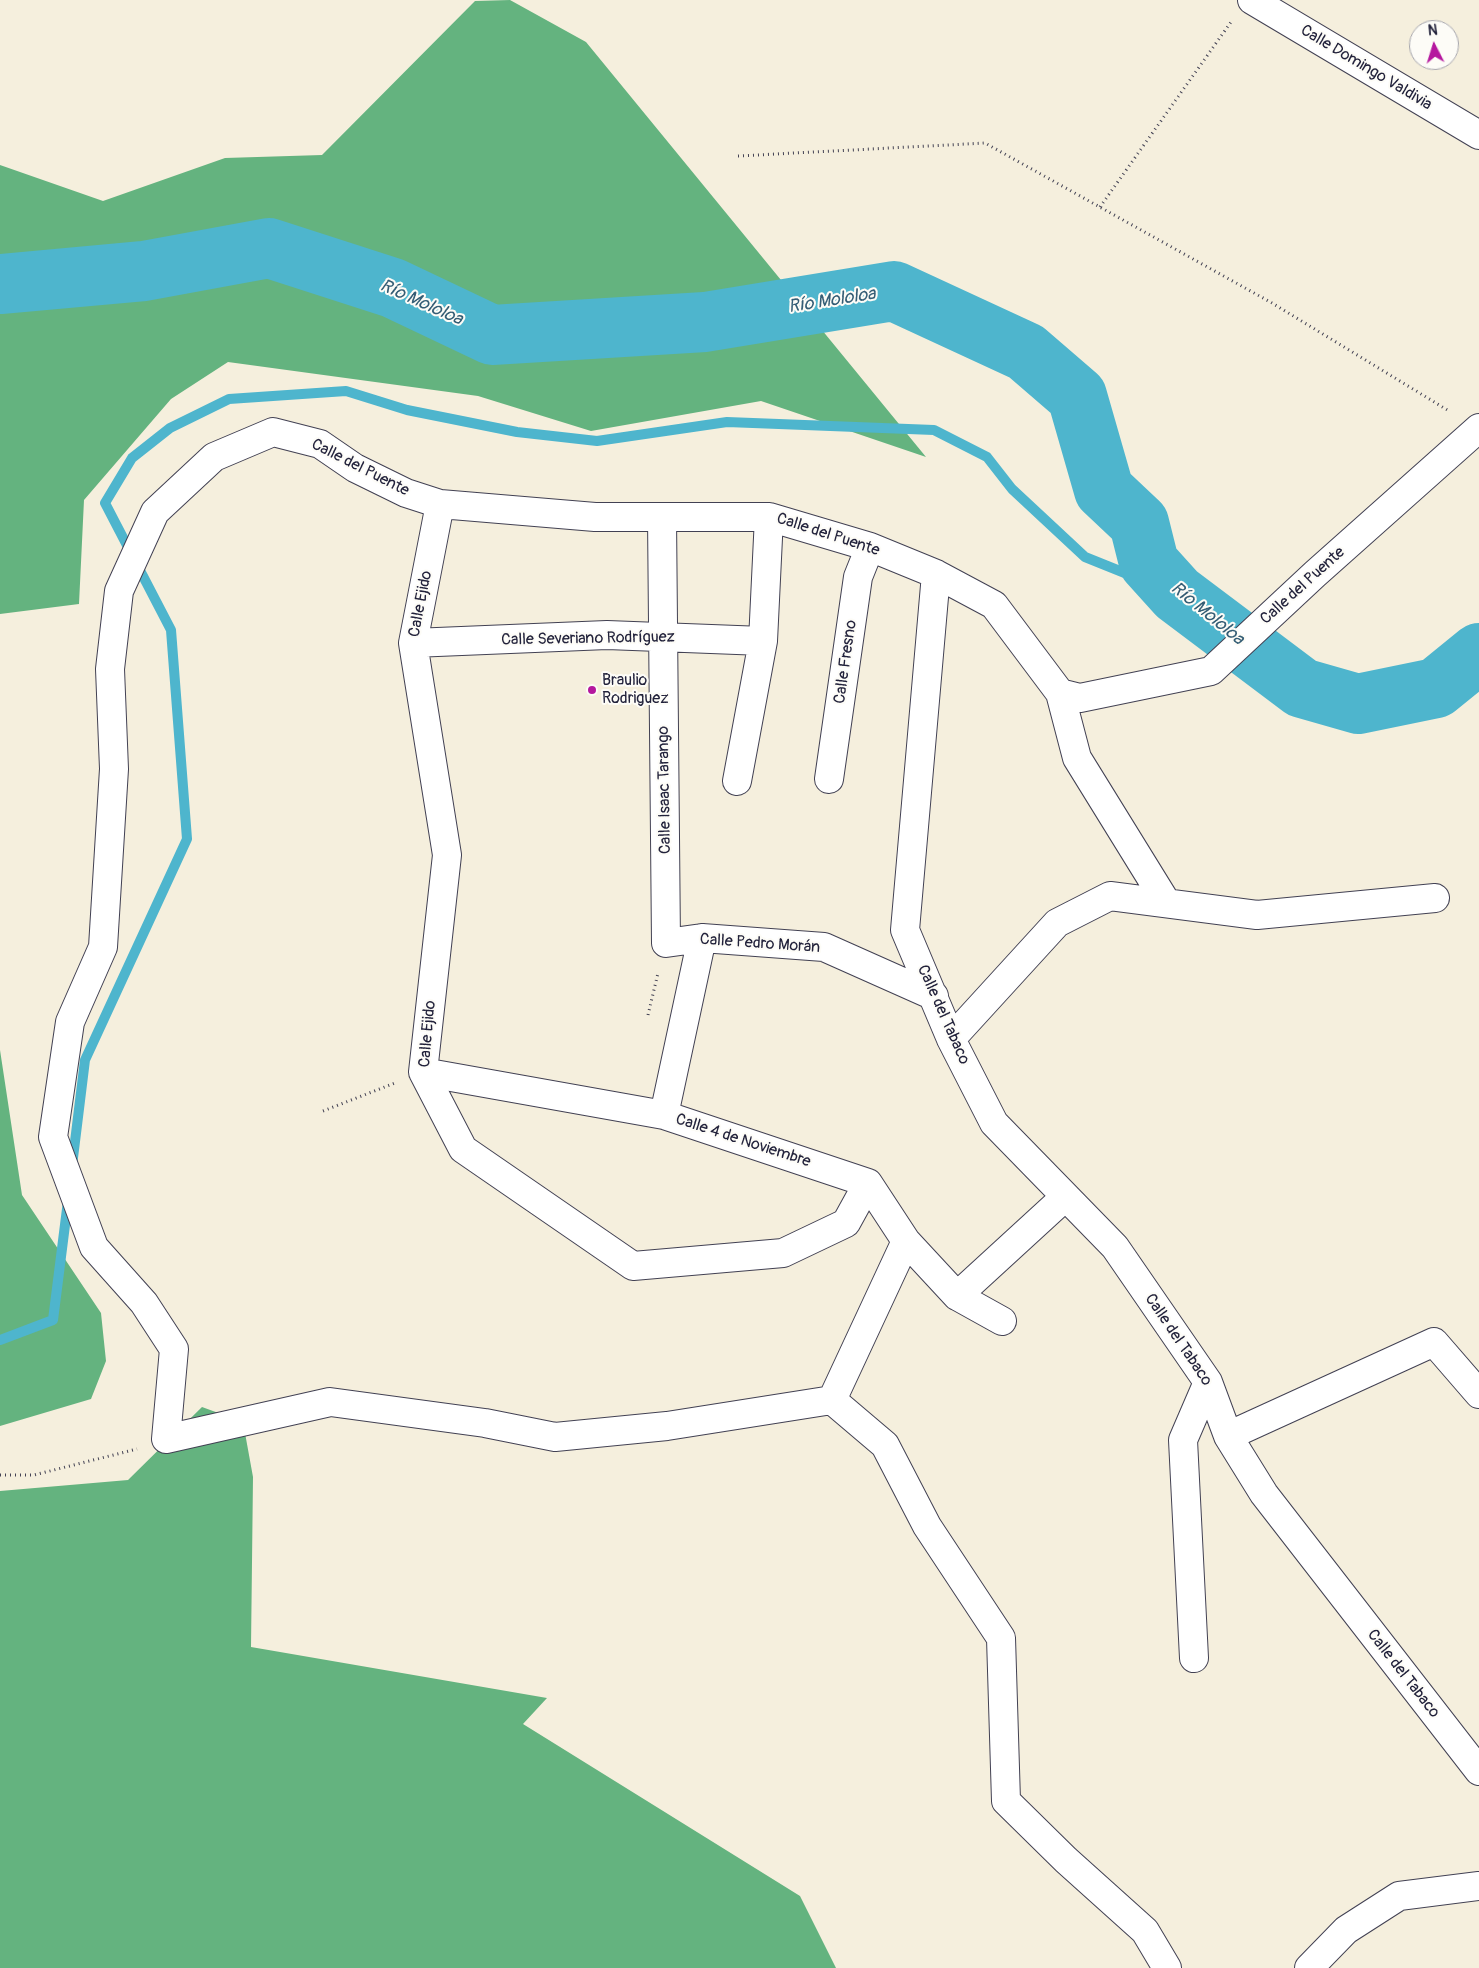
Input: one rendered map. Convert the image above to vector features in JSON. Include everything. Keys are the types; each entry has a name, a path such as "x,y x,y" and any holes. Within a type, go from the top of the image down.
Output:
{"street":[{"name":"Calle Domingo Valdivia","path":"1244,8 1479,135"},
{"name":"Calle del Puente","path":"166,1439 174,1349 144,1303 94,1248 52,1137 70,1022 103,947 114,769 110,669 119,591 155,512 214,457 273,432 320,444 355,468 406,492 440,504 595,517 769,517 870,547 936,574 994,605 1060,693 1080,698 1211,671 1315,574 1479,429"},
{"name":"Calle Ejido","path":"440,504 413,643 447,855 423,1072 463,1149 633,1266 783,1252 846,1223 868,1183"},
{"name":"Calle Isaac Tarango","path":"662,516 666,943"},
{"path":"737,781 763,641 769,517"},
{"name":"Calle Fresno","path":"829,779 858,577 870,547"},
{"name":"Calle del Tabaco","path":"936,574 905,930 951,1039 994,1123 1115,1248 1208,1382 1228,1436 1264,1494 1479,1771"},
{"name":"Calle Severiano Rodríguez","path":"413,643 607,635 763,641"},
{"path":"1060,693 1077,758 1166,902"},
{"path":"951,1039 1057,922 1110,896 1157,904 1166,902 1257,914 1435,898"},
{"path":"664,1115 702,938"},
{"name":"Calle Pedro Morán","path":"666,943 702,938 824,947 934,996"},
{"name":"Calle 4 de Noviembre","path":"423,1072 664,1115 868,1183"},
{"path":"868,1183 906,1241 957,1296 1002,1321"},
{"path":"957,1296 1065,1197"},
{"path":"832,1400 906,1241"},
{"path":"1228,1436 1434,1342 1479,1394"},
{"path":"1194,1658 1183,1440 1208,1382"},
{"path":"166,1439 330,1402 485,1423 555,1437 666,1426 832,1400 886,1445 927,1526 1001,1638 1006,1801 1066,1860 1145,1930 1167,1968"},
{"path":"1309,1968 1346,1930 1399,1896 1479,1886"}],"path":[{"path":"1100,207 1244,8"},
{"path":"738,156 985,143 1272,303 1479,429"},
{"path":"648,1015 666,943"},
{"path":"323,1111 423,1072"},
{"path":"0,1474 34,1475 138,1449 166,1439"}],"green space":[{"path":"510,0 586,42 926,457 761,401 591,431 478,396 228,362 171,399 84,500 79,604 0,614 0,165 103,201 225,158 322,155 475,1"},
{"path":"0,1050 22,1195 101,1313 106,1361 91,1399 0,1426"},
{"path":"202,1407 243,1422 253,1477 251,1647 547,1698 523,1724 800,1896 836,1968 0,1968 0,1491 128,1480"}],"waterway":[{"name":"Río Mololoa","path":"0,284 144,271 269,248 393,288 492,335 705,322 894,291 1026,352 1077,396 1104,490 1139,523 1149,563 1177,594 1302,688 1358,704 1436,688 1479,653"},
{"path":"72,1166 85,1060 187,839 171,630 105,503 132,458 170,428 229,399 346,391 407,410 517,432 597,441 727,422 934,430 987,457 1012,489 1085,557 1177,594"},
{"path":"0,1340 53,1320 68,1201"}],"place":[{"name":"Braulio Rodriguez","path":"592,690"}]}
